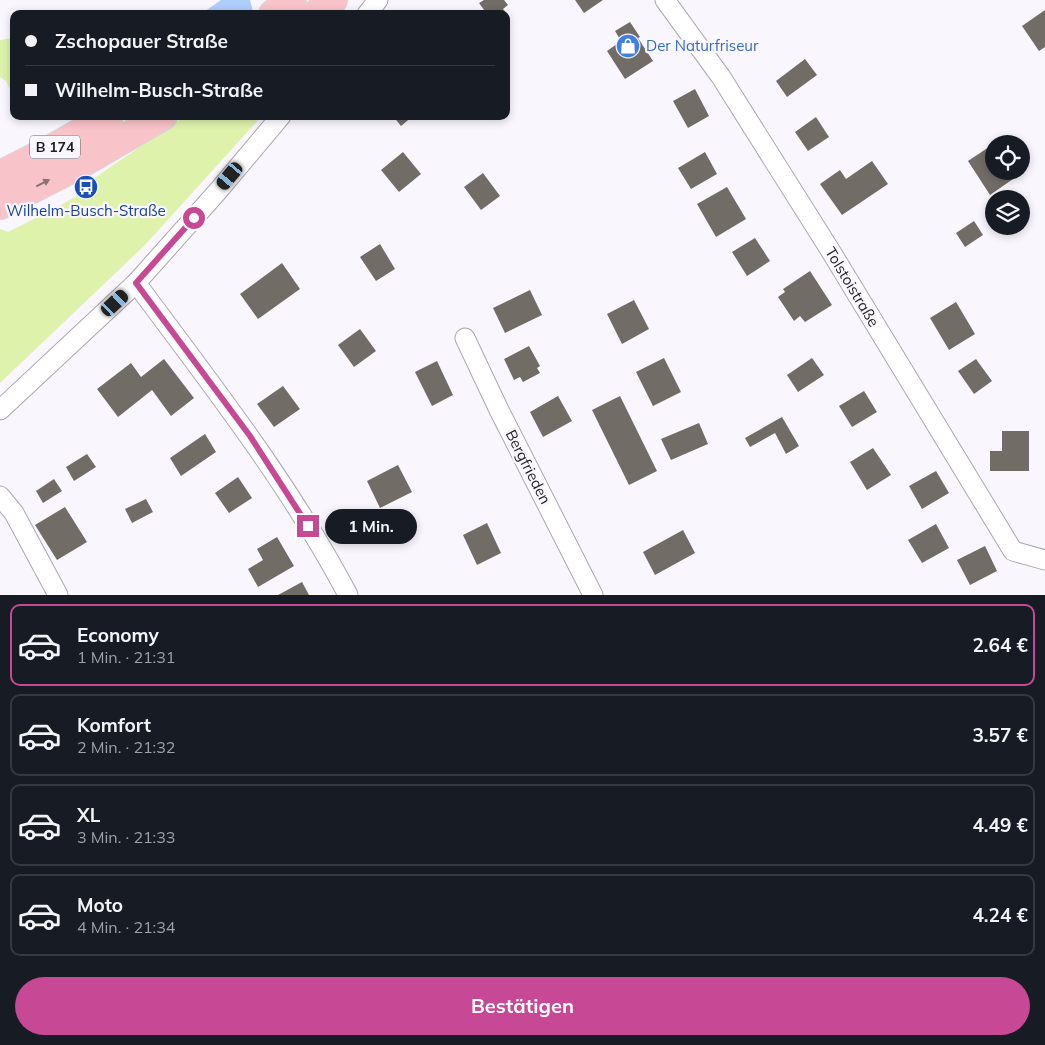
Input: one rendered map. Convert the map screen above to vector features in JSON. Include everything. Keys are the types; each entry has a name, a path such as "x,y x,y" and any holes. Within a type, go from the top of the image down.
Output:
{"highway":[{"path":"278,10 292,0"},
{"path":"321,10 333,0"},
{"name":"B 174","path":"0,175 102,120"},
{"name":"B 174","path":"0,205 77,166 156,120"}],"street":[{"path":"370,10 378,0"},
{"name":"Tolstoistraße","path":"665,0 726,85 830,250 1013,551 1045,560"},
{"path":"0,410 136,283 218,191 277,120"},
{"path":"136,283 250,436 328,556 348,595"},
{"name":"Bergfrieden","path":"465,338 499,410 593,595"},
{"path":"0,496 14,513 58,595"}],"green space":[{"path":"10,39 10,90 6,81 0,77 0,40"},
{"path":"179,120 258,120 144,246 0,383 0,229 8,232 50,211 93,187 90,181"}],"water":[{"path":"221,0 250,0 252,10 207,10"}],"building":[{"path":"484,0 504,0 508,5 504,10 484,10 479,3"},
{"path":"575,0 603,0 584,13"},
{"path":"1045,10 1045,47 1039,51 1022,26"},
{"name":"Der Naturfriseur","path":"630,22 653,61 625,79 607,51 621,41 615,31"},
{"path":"805,59 817,75 787,97 776,81"},
{"path":"695,89 709,116 688,128 673,101"},
{"path":"816,117 829,137 808,151 795,132"},
{"path":"396,120 408,120 401,126"},
{"path":"985,150 985,180 1011,180 997,190 987,190 968,161"},
{"path":"403,152 421,174 399,192 381,170"},
{"path":"705,152 717,174 691,189 678,168"},
{"path":"872,161 888,184 842,215 820,184 840,170 846,179"},
{"path":"483,173 500,196 481,210 464,187"},
{"path":"727,187 746,219 716,237 697,204"},
{"path":"974,221 983,235 965,247 956,233"},
{"path":"755,238 770,261 747,276 732,252"},
{"path":"380,244 395,269 376,281 360,257"},
{"path":"282,263 300,289 258,319 240,294"},
{"path":"810,271 832,305 805,322 800,316 794,321 778,297 785,292 783,289"},
{"path":"530,290 542,315 505,333 493,308"},
{"path":"634,300 649,329 622,344 607,314"},
{"path":"956,302 975,334 949,350 930,318"},
{"path":"360,329 376,351 354,367 338,345"},
{"path":"529,346 540,366 537,368 540,373 523,382 520,377 514,380 504,359"},
{"path":"664,358 681,392 653,406 636,372"},
{"path":"812,358 824,375 798,392 787,375"},
{"path":"164,359 194,398 171,416 152,390 118,417 97,389 131,363 141,377"},
{"path":"976,359 992,381 974,394 958,371"},
{"path":"437,361 453,395 432,406 415,372"},
{"path":"283,386 300,409 274,427 257,404"},
{"path":"864,391 877,412 852,427 839,406"},
{"path":"558,396 572,421 543,437 530,412"},
{"path":"620,396 657,471 629,485 592,410"},
{"path":"782,417 799,446 786,454 775,433 750,447 745,438"},
{"path":"699,423 708,444 671,460 661,439"},
{"path":"1002,431 1029,431 1029,471 990,471 990,451 1002,451"},
{"path":"205,434 216,452 181,476 170,458"},
{"path":"873,448 891,475 867,490 850,462"},
{"path":"87,454 96,467 74,481 66,467"},
{"path":"398,465 412,492 380,508 367,481"},
{"path":"936,471 949,493 922,509 909,486"},
{"path":"238,477 252,498 229,513 215,493"},
{"path":"54,479 62,491 43,503 36,491"},
{"path":"146,499 153,512 132,523 125,509"},
{"path":"65,507 87,542 57,560 35,525"},
{"path":"487,523 501,553 477,565 463,535"},
{"path":"936,524 949,548 922,563 908,540"},
{"path":"683,530 695,553 655,575 643,552"},
{"path":"277,537 294,566 258,587 248,569 263,560 257,549"},
{"path":"985,546 997,571 970,585 957,560"},
{"path":"302,582 309,595 278,595"}],"place":[{"name":"Der Naturfriseur","path":"628,46"},
{"name":"Wilhelm-Busch-Straße","path":"86,187"}],"route":[{"path":"194,218 136,283 250,436 308,526"}]}
